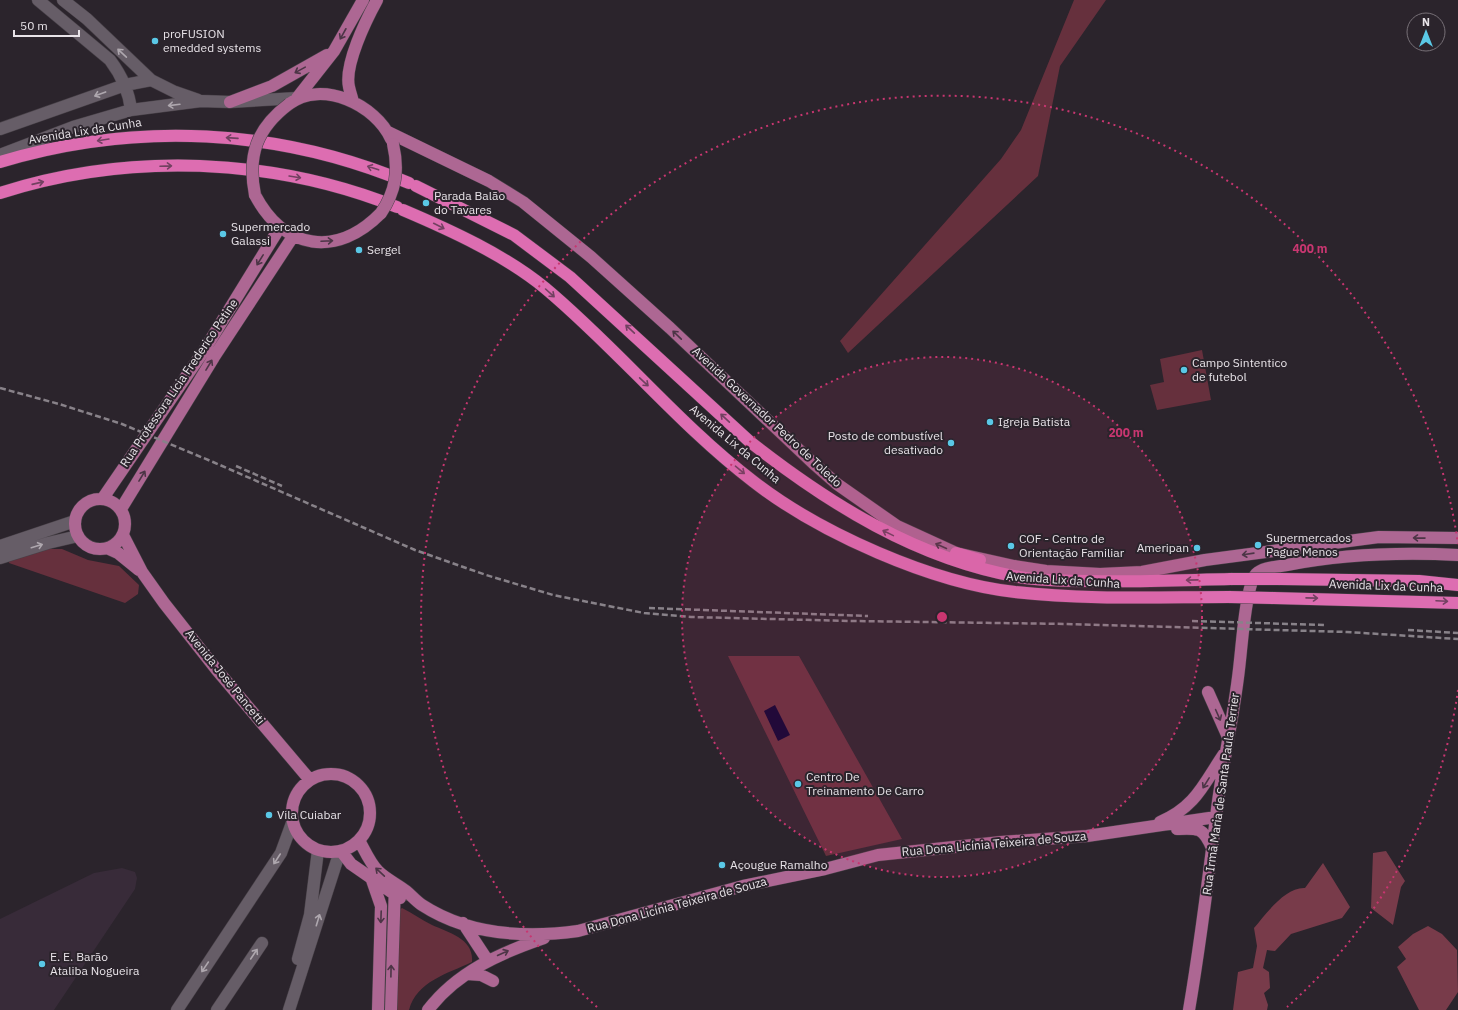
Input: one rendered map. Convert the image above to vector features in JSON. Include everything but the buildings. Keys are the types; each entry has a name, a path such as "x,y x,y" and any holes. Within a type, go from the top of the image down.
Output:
{"highway":[{"name":"Avenida Lix da Cunha","path":"0,162 60,147 117,138 153,135 190,135 242,139 323,153 383,172 412,184 508,232 543,256 570,277 624,324 749,441 807,484 872,525 928,551 959,562 1020,577 1061,581 1280,579 1419,581 1458,585"},
{"name":"Avenida Lix da Cunha","path":"0,193 80,173 127,167 173,166 265,173 306,179 350,190 400,209 495,255 528,276 566,308 703,438 755,482 813,520 844,536 889,556 924,569 996,589 1092,598 1229,597 1458,603"},
{"path":"956,552 1042,579"},
{"path":"1061,581 1100,574"}],"main road":[{"path":"293,101 325,95 353,102 378,119 388,132 393,144 396,162 396,180 393,192 381,213 368,226 358,233 338,240 315,241 294,235 280,227 266,212 256,195 252,180 252,165 254,150 267,124 293,101 334,51 363,0"},
{"path":"353,102 348,86 349,73 361,32 377,0"},
{"path":"230,102 272,86 334,51"},
{"name":"Avenida Governador Pedro de Toledo","path":"388,132 489,181 523,202 591,257 670,328 837,484 897,526 956,552 1020,567 1079,574 1100,574 1142,572 1204,560 1379,537 1458,538"},
{"name":"Rua Professora Lícia Frederico Petine","path":"103,498 205,349 280,227"},
{"name":"Rua Professora Lícia Frederico Petine","path":"121,509 214,357 294,235"},
{"path":"103,498 110,500 121,509 126,524 123,536 113,545 107,548 93,548 82,541 78,536 75,521 80,508 84,504 94,499 103,498"},
{"name":"Avenida José Pancetti","path":"123,536 142,572 216,669 310,780"},
{"path":"1312,560 1379,537"},
{"name":"Avenida José Pancetti","path":"107,548 118,553 142,572"},
{"path":"1312,560 1369,554 1409,553 1458,555"},
{"name":"Rua Irmã Maria de Santa Paula Terrier","path":"1189,1010 1216,817 1238,684 1246,608 1253,578 1257,574 1270,568 1312,560"},
{"path":"1146,827 1165,820 1191,803 1201,791 1228,743 1208,692"},
{"path":"335,774 347,778 358,785 366,796 369,813 366,831 359,840 351,846 340,851 328,852 318,850 302,840 292,823 291,811 294,798 300,788 310,780 322,775 335,774"},
{"name":"Rua Dona Licínia Teixeira de Souza","path":"395,889 402,899 422,905 463,923 499,933 552,935 578,931 743,886 825,869 878,855 1001,842 1087,836 1216,817"},
{"path":"1146,827 1199,830 1206,834 1212,850"},
{"path":"359,840 375,868 395,889 391,1010"},
{"path":"340,851 351,864 372,880 395,889"},
{"path":"372,880 381,906 378,1010"},
{"path":"463,923 488,961"},
{"path":"428,1010 446,989 488,961 500,954 552,935"},
{"path":"467,974 481,975 493,981"}],"street":[{"path":"38,0 110,60 119,72 125,85 131,110"},
{"path":"63,0 87,19 151,80 175,92 202,101"},
{"path":"0,129 125,85 151,80"},
{"path":"0,155 103,117 131,110 202,101 293,101"},
{"path":"0,546 75,521"},
{"path":"0,558 48,543 78,536"},
{"path":"177,1010 281,853 292,823"},
{"path":"281,1010 310,915 318,850"},
{"path":"290,1010 340,851"},
{"path":"217,1010 262,943"}],"shaded area":[{"path":"1074,0 1106,0 1060,66 1038,176 848,353 840,341 1001,159 1021,130"},
{"name":"Campo Sintentico de futebol","path":"1202,350 1211,400 1157,410 1150,385 1164,382 1160,359"},
{"path":"41,549 62,549 88,560 119,566 139,585 138,594 125,603 9,563 10,557"},
{"path":"728,656 799,656 902,839 826,856"},
{"path":"775,705 790,735 778,741 764,711"},
{"path":"1386,851 1405,881 1401,887 1393,925 1371,908 1373,853"},
{"path":"1323,863 1350,907 1342,918 1291,934 1275,951 1267,950 1263,968 1269,972 1270,988 1264,993 1268,1005 1267,1010 1233,1010 1238,972 1253,968 1257,946 1254,928 1276,902 1290,892 1305,888"},
{"name":"E. E. Barão Ataliba Nogueira","path":"122,868 135,872 137,878 135,889 54,1010 0,1010 0,919 94,873"},
{"path":"402,908 432,925 460,938 465,942 472,954 472,962 443,975 426,985 413,1000 409,1010 394,1010 398,911"},
{"path":"1428,926 1442,934 1457,950 1458,992 1446,1010 1419,1010 1397,967 1406,959 1398,947 1413,934"}],"railway":[{"path":"0,388 59,404 122,424 415,550 486,575 553,595 644,613 691,617 1067,624 1347,632 1458,639"},
{"path":"236,466 282,486"},
{"path":"649,608 868,616"},
{"path":"1192,621 1324,625"},
{"path":"1408,630 1458,633"}],"place":[{"name":"proFUSION emedded systems","path":"155,41"},
{"name":"Parada Balão do Tavares","path":"426,203"},
{"name":"Supermercado Galassi","path":"223,234"},
{"name":"Sergel","path":"359,250"},
{"name":"Campo Sintentico de futebol","path":"1184,370"},
{"name":"Igreja Batista","path":"990,422"},
{"name":"Posto de combustível desativado","path":"951,443"},
{"name":"Supermercados Pague Menos","path":"1258,545"},
{"name":"COF - Centro de Orientação Familiar","path":"1011,546"},
{"name":"Ameripan","path":"1197,548"},
{"name":"Centro De Treinamento De Carro","path":"798,784"},
{"name":"Vila Cuiabar","path":"269,815"},
{"name":"Açougue Ramalho","path":"722,865"},
{"name":"E. E. Barão Ataliba Nogueira","path":"42,964"}]}
